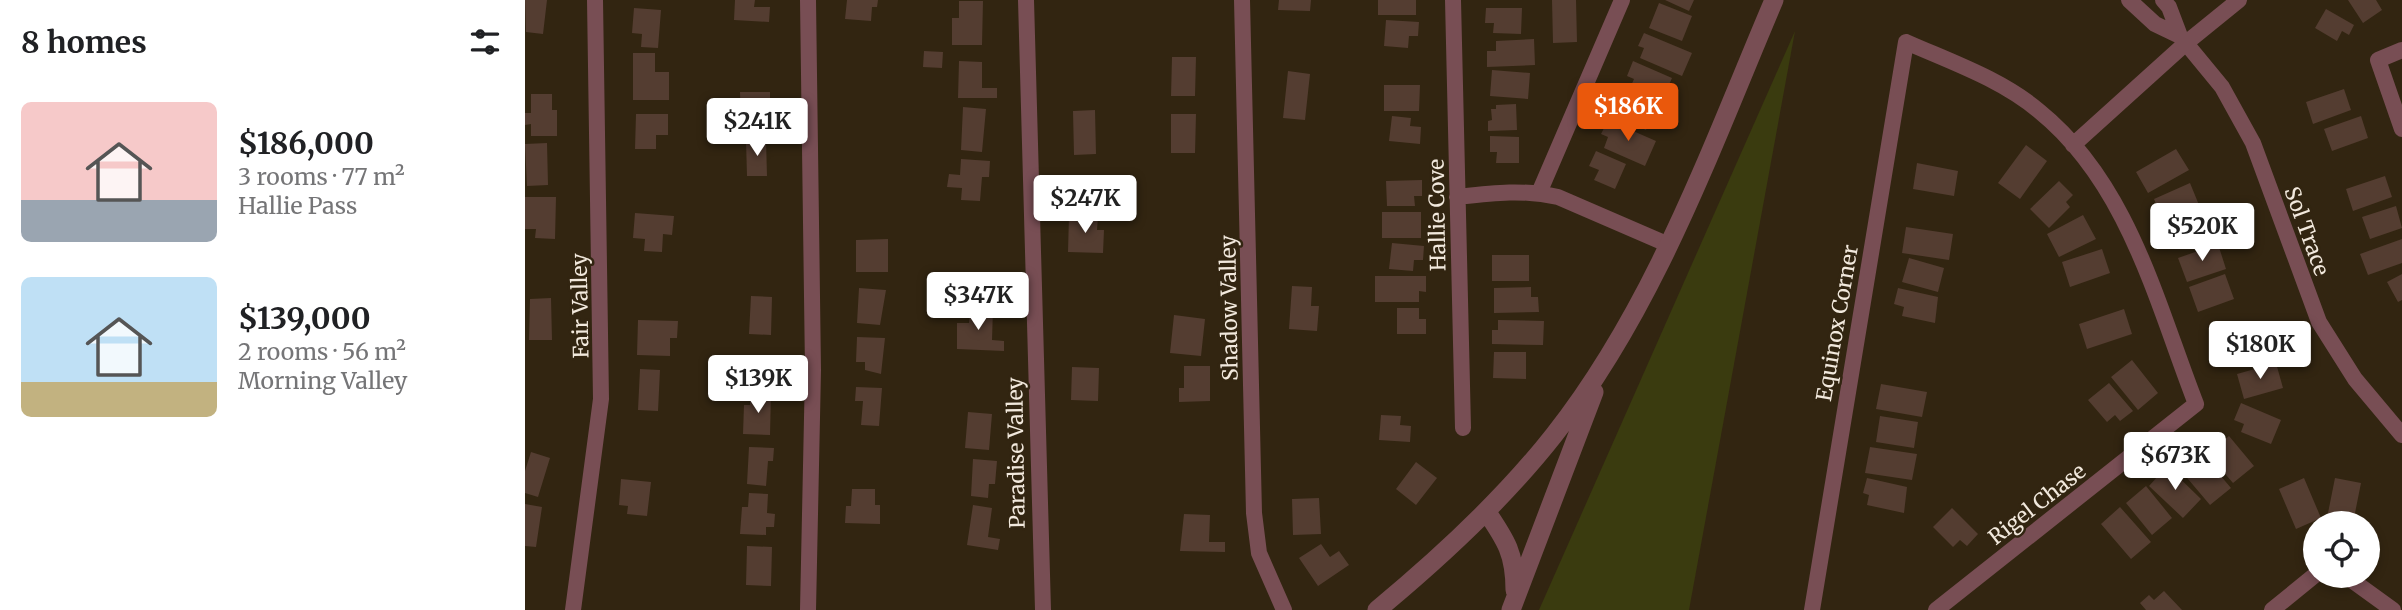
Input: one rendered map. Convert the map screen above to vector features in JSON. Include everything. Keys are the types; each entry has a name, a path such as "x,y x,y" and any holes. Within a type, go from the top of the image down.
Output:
{"street":[{"name":"Fair Valley","path":"573,610 601,399 595,0"},
{"path":"808,0 813,370 808,610"},
{"name":"Paradise Valley","path":"1026,0 1043,610"},
{"name":"Shadow Valley","path":"1243,0 1254,513 1259,553 1284,610"},
{"name":"Hallie Cove","path":"1453,0 1463,428"},
{"path":"1539,193 1622,0"},
{"path":"1377,610 1431,565 1486,511 1554,435 1606,358 1669,245 1774,0"},
{"name":"Sol Trace","path":"2129,0 2155,24 2183,40"},
{"name":"Sol Trace","path":"2163,0 2169,7 2183,40 2222,87 2253,143 2319,322 2355,379 2402,435"},
{"path":"2073,145 2183,40 2239,0"},
{"name":"Equinox Corner","path":"1812,610 1906,42 1994,81 2039,110 2073,145"},
{"path":"2402,50 2378,60 2402,129"},
{"name":"Rigel Chase","path":"1936,610 2196,404 2120,210 2100,176 2073,145"},
{"path":"1457,197 1516,190 1558,197 1669,245"},
{"path":"1513,606 1606,358"},
{"path":"1486,511 1506,540 1515,563 1513,606"},
{"path":"2272,610 2303,585"},
{"path":"2363,588 2393,610"}],"shaded area":[{"path":"1795,31 1689,610 1539,610"}],"building":[{"path":"525,0 547,0 543,34 526,32"},
{"path":"735,0 755,0 754,7 770,7 769,22 734,20"},
{"path":"847,0 878,0 877,7 872,7 871,21 845,19"},
{"path":"1279,0 1311,0 1310,11 1278,10"},
{"path":"1378,0 1416,0 1416,15 1378,15"},
{"path":"1552,0 1576,0 1577,42 1553,43"},
{"path":"1665,0 1694,0 1689,11"},
{"path":"2348,0 2376,0 2382,10 2363,23"},
{"path":"959,1 983,1 982,45 952,45 952,18 959,18"},
{"path":"1659,3 1692,16 1682,41 1649,28"},
{"path":"634,8 661,10 658,48 641,47 642,34 632,33"},
{"path":"1486,8 1522,8 1521,34 1493,33 1494,23 1485,23"},
{"path":"2326,9 2354,25 2349,35 2342,31 2337,41 2315,28"},
{"path":"1386,20 1419,22 1418,36 1409,36 1408,48 1384,46"},
{"path":"1644,33 1692,53 1682,76 1640,58 1644,48 1638,46"},
{"path":"1534,39 1535,65 1487,67 1487,51 1496,51 1496,41"},
{"path":"924,51 943,52 942,68 923,67"},
{"path":"633,53 655,53 655,72 669,72 669,100 633,100"},
{"path":"1172,57 1196,57 1195,96 1171,96"},
{"path":"959,61 982,62 982,88 997,88 997,98 958,98"},
{"path":"1633,61 1672,78 1668,87 1662,85 1656,99 1630,88 1634,79 1627,76"},
{"path":"1492,70 1530,73 1528,99 1490,96"},
{"path":"1288,71 1310,74 1305,120 1283,118"},
{"path":"1384,85 1420,85 1419,111 1384,111"},
{"path":"2344,89 2351,110 2313,124 2306,102"},
{"path":"1623,91 1657,106 1646,130 1612,114"},
{"path":"740,92 770,92 770,106 779,106 779,128 741,128"},
{"path":"531,94 552,94 552,110 557,110 557,136 531,136 531,124 525,125 525,113 531,113"},
{"path":"1516,104 1517,130 1488,131 1488,121 1492,120 1491,109 1496,109 1496,105"},
{"path":"963,107 986,109 982,152 961,150"},
{"path":"1095,110 1096,154 1074,155 1073,111"},
{"path":"636,114 668,114 668,135 656,135 656,149 635,149"},
{"path":"1171,114 1196,114 1195,153 1171,153"},
{"path":"1392,116 1411,118 1410,126 1421,127 1420,144 1389,141"},
{"path":"2361,116 2368,138 2332,151 2324,129"},
{"path":"1608,120 1656,141 1645,166 1604,148 1608,137 1601,134"},
{"path":"1490,136 1519,137 1519,163 1496,163 1497,152 1490,152"},
{"path":"746,140 766,140 767,176 747,176"},
{"path":"547,143 548,185 527,186 525,144"},
{"path":"2026,145 2047,161 2020,199 1998,183"},
{"path":"2176,149 2189,170 2148,193 2136,172"},
{"path":"1596,151 1626,164 1615,189 1594,180 1599,170 1589,166"},
{"path":"961,159 990,161 989,177 982,177 980,201 961,200 962,188 947,187 949,174 960,175"},
{"path":"1917,163 1958,171 1954,196 1913,189"},
{"path":"2385,176 2392,197 2353,211 2346,189"},
{"path":"1422,180 1422,196 1414,196 1415,206 1387,206 1386,181"},
{"path":"2059,181 2073,195 2066,202 2070,207 2049,228 2030,209"},
{"path":"2190,183 2199,205 2168,218 2164,209 2159,211 2154,199"},
{"path":"525,197 556,197 555,239 535,238 536,229 525,229"},
{"path":"2396,206 2402,228 2370,239 2362,217"},
{"path":"1382,212 1421,212 1421,238 1382,238"},
{"path":"635,213 674,216 672,235 663,234 662,252 644,251 645,239 633,238"},
{"path":"1069,215 1098,216 1097,230 1104,230 1103,253 1068,252"},
{"path":"2083,215 2096,239 2059,257 2047,234"},
{"path":"1906,227 1953,234 1949,260 1902,253"},
{"path":"888,239 888,272 856,272 856,240"},
{"path":"2402,239 2402,263 2368,275 2360,254"},
{"path":"1392,243 1424,246 1423,260 1414,260 1413,271 1389,269"},
{"path":"2218,244 2226,269 2187,282 2178,258"},
{"path":"2102,249 2110,273 2070,287 2062,262"},
{"path":"1492,255 1529,255 1529,281 1492,281"},
{"path":"1909,258 1944,268 1938,292 1902,282"},
{"path":"2225,274 2234,299 2198,312 2189,287"},
{"path":"2402,274 2402,300 2398,302 2387,282"},
{"path":"1375,276 1426,276 1426,292 1419,291 1419,302 1375,302"},
{"path":"1292,286 1312,287 1311,306 1319,306 1317,331 1289,329"},
{"path":"1531,287 1531,297 1538,297 1539,312 1494,313 1494,288"},
{"path":"859,288 886,290 880,325 857,323"},
{"path":"1898,288 1938,297 1935,323 1902,316 1904,307 1894,304"},
{"path":"751,296 772,297 771,335 749,334"},
{"path":"551,298 552,340 529,340 530,299"},
{"path":"970,307 993,308 992,340 1004,341 1004,351 957,349 957,323 969,323"},
{"path":"1397,308 1419,308 1419,319 1426,319 1426,334 1397,334"},
{"path":"2124,309 2132,334 2087,349 2079,324"},
{"path":"1174,315 1205,319 1201,356 1170,353"},
{"path":"638,320 678,321 677,338 670,338 670,356 637,355"},
{"path":"1498,320 1544,321 1543,345 1492,344 1492,330 1498,330"},
{"path":"857,337 885,338 881,374 865,370 865,362 856,362"},
{"path":"1494,352 1526,352 1526,379 1493,378"},
{"path":"2132,360 2158,393 2138,410 2111,377"},
{"path":"2276,363 2283,388 2244,399 2237,374"},
{"path":"1184,366 1210,366 1210,401 1179,402 1179,388 1184,388"},
{"path":"1072,367 1099,368 1098,401 1071,400"},
{"path":"640,369 660,370 658,411 638,410"},
{"path":"2109,383 2133,411 2120,421 2115,415 2107,422 2088,400"},
{"path":"1881,384 1927,392 1922,417 1876,409"},
{"path":"856,387 882,388 879,426 861,425 863,401 855,401"},
{"path":"750,392 771,393 770,435 743,434 744,405 750,405"},
{"path":"2241,403 2281,420 2271,444 2241,432 2244,424 2234,420"},
{"path":"968,412 992,414 989,450 965,448"},
{"path":"1381,415 1401,416 1400,425 1411,426 1410,442 1379,440"},
{"path":"1880,416 1918,422 1914,448 1876,442"},
{"path":"2229,436 2254,466 2233,483 2208,454"},
{"path":"749,447 774,448 773,461 768,461 766,486 747,484"},
{"path":"1870,447 1917,454 1912,480 1865,473"},
{"path":"2197,448 2231,488 2210,505 2177,466"},
{"path":"531,452 550,458 538,497 525,493 525,471"},
{"path":"973,459 997,461 995,484 989,484 988,498 971,496"},
{"path":"1416,462 1437,478 1416,505 1396,489"},
{"path":"2167,466 2201,499 2183,518 2149,486"},
{"path":"1867,478 1907,487 1904,513 1867,505 1869,495 1863,493"},
{"path":"2304,478 2318,511 2303,511 2303,526 2296,529 2279,489"},
{"path":"2335,478 2361,483 2355,511 2328,511"},
{"path":"621,479 651,482 647,516 627,514 628,506 619,505"},
{"path":"2146,486 2172,518 2152,535 2126,503"},
{"path":"852,489 875,489 875,505 880,505 880,524 845,523 846,506 851,506"},
{"path":"749,493 768,494 767,513 775,514 774,527 766,527 766,535 740,534 742,507 748,507"},
{"path":"1319,498 1321,534 1293,535 1292,499"},
{"path":"525,504 542,507 536,547 525,546"},
{"path":"973,505 992,508 988,537 1000,539 998,550 967,545"},
{"path":"2120,507 2151,542 2131,559 2101,524"},
{"path":"1952,508 1978,534 1967,546 1960,540 1953,547 1933,527"},
{"path":"1184,514 1210,515 1209,542 1225,542 1225,552 1180,551"},
{"path":"1321,544 1330,557 1339,551 1349,565 1318,586 1299,558"},
{"path":"747,546 772,547 771,586 746,585"},
{"path":"2164,591 2182,610 2146,610 2140,603 2149,595 2154,600"}]}
